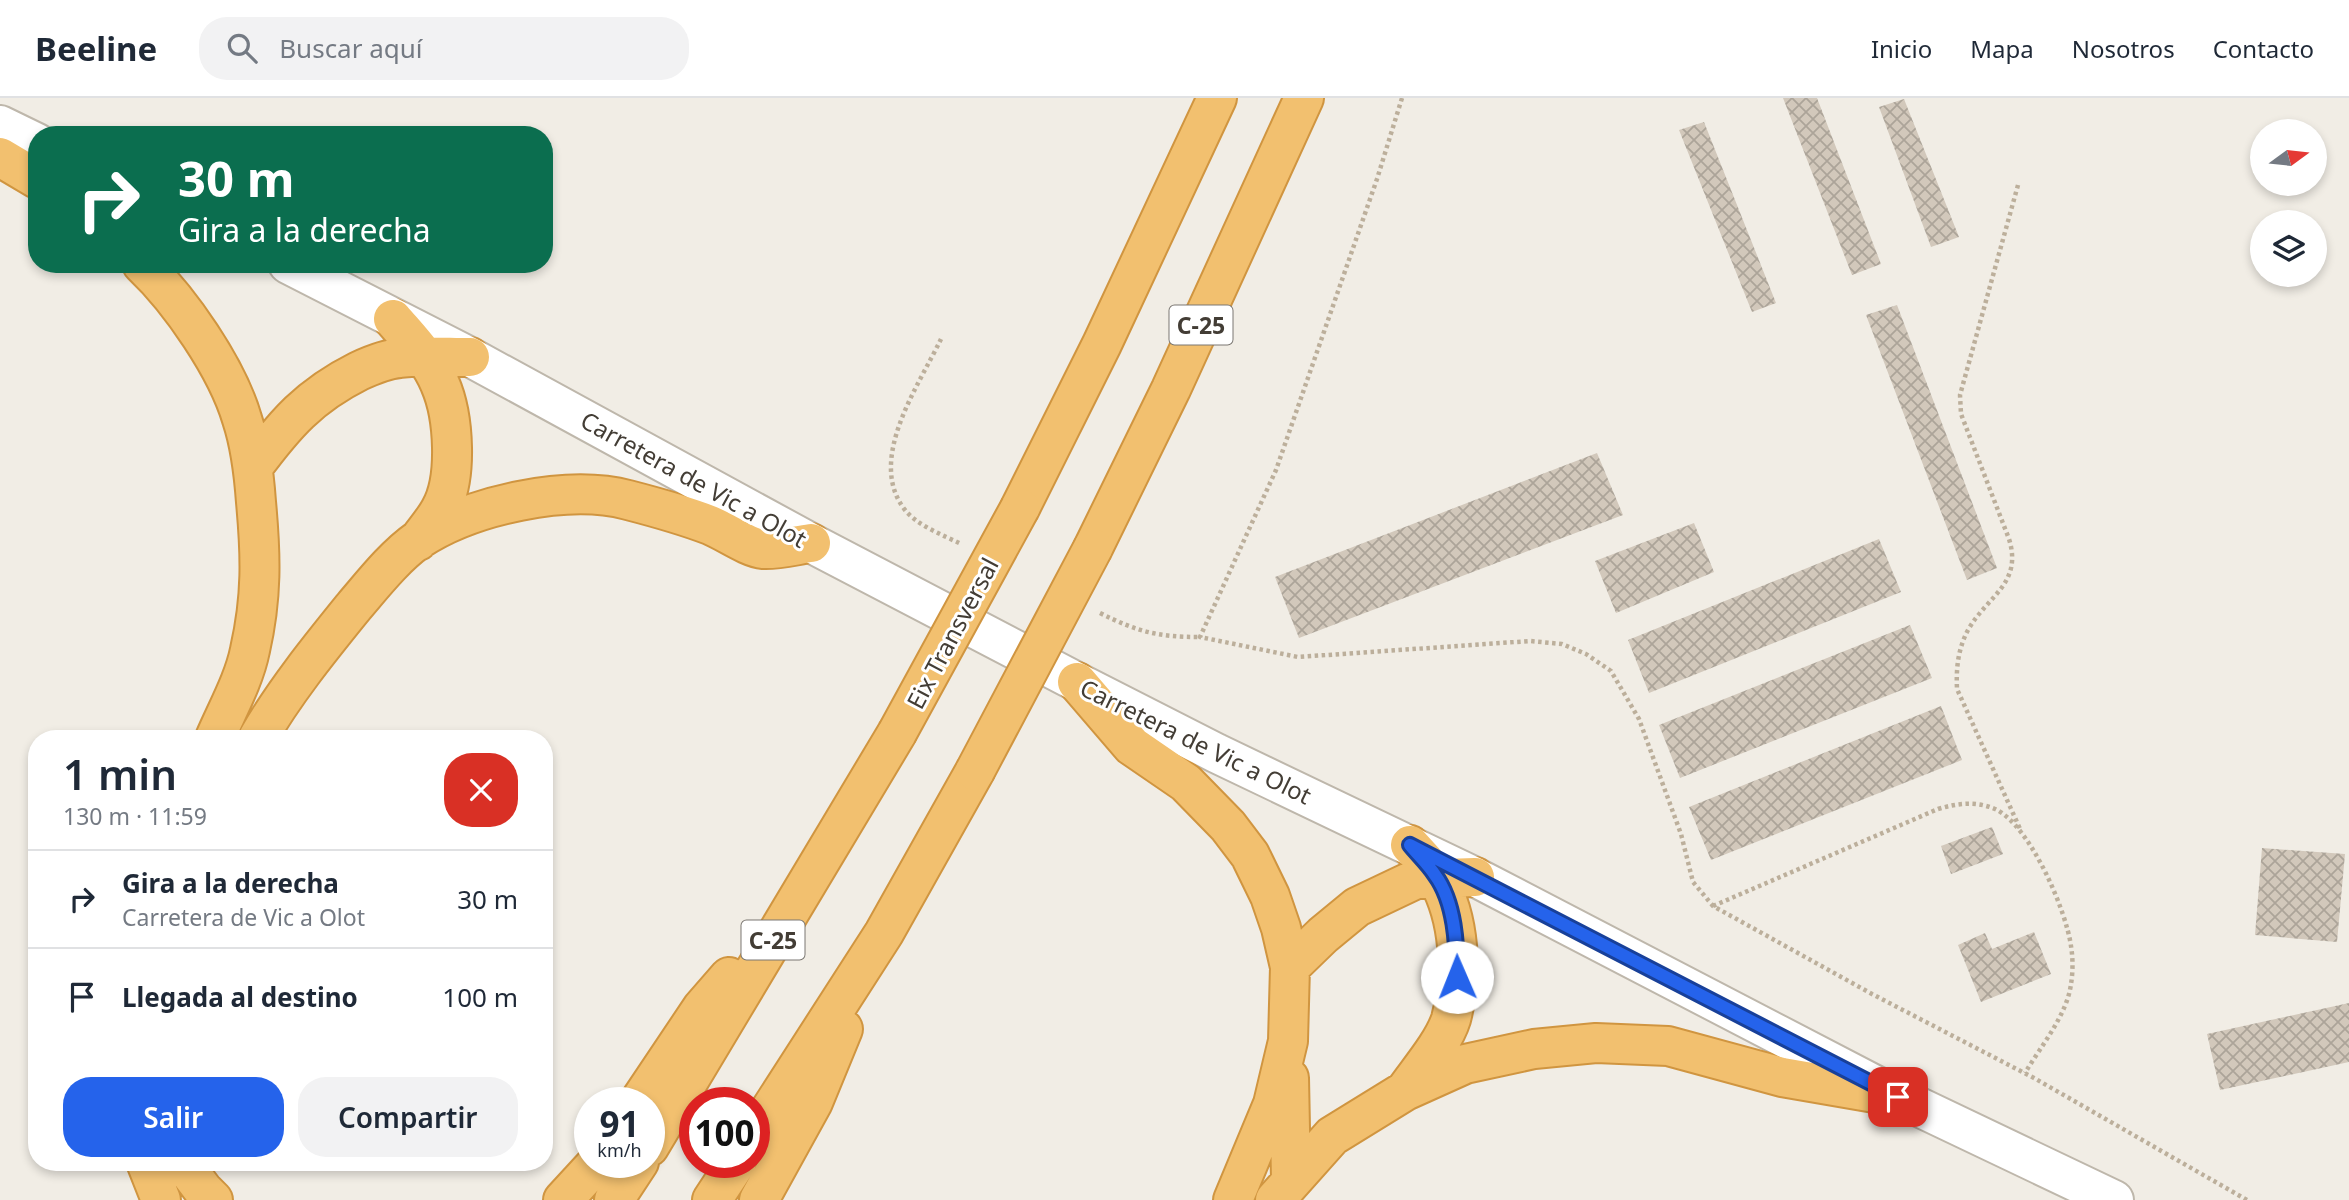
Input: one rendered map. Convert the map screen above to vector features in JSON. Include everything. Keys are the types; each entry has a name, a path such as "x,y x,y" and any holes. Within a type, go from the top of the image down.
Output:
{"highway":[{"name":"Eix Transversal","path":"665,1120 897,733 1020,508 1102,344 1217,98"},
{"name":"C-25","path":"770,1110 884,933 975,771 1093,548 1177,377 1304,98"},
{"path":"0,157 28,174"},
{"path":"152,273 211,350 242,417 253,467 261,555 260,602 249,653 218,730"},
{"path":"263,730 329,638 377,579 418,541 441,509 451,482 453,452 441,385 426,357 393,319"},
{"path":"253,467 295,415 337,382 372,365 397,358 470,357"},
{"path":"418,541 468,516 507,504 592,494 626,500 709,525 762,549 811,542"},
{"path":"1077,682 1132,746 1186,783 1235,836 1250,855 1270,896 1290,967 1283,1190"},
{"path":"1405,1091 1451,1021 1457,977 1457,939 1449,908 1437,877 1410,845"},
{"path":"1290,967 1357,907 1416,879 1475,877"},
{"path":"649,1087 702,1007 800,896"},
{"path":"759,1200 813,1102 884,933"},
{"path":"1233,1200 1273,1104 1288,1041"},
{"path":"1283,1190 1332,1136 1405,1091 1465,1064 1534,1049 1596,1043 1668,1046 1782,1077 1898,1097"},
{"path":"150,1171 161,1200"},
{"path":"189,1171 213,1200"},
{"path":"563,1200 583,1178"},
{"path":"614,1200 628,1178"},
{"path":"712,1200 726,1178"}],"street":[{"path":"0,125 28,139"},
{"name":"Carretera de Vic a Olot","path":"305,273 470,357 811,542 1077,682 1216,753 1475,877 1898,1097 2114,1200"}],"path":[{"path":"1402,98 1377,179 1276,470 1200,637 1298,657 1530,641 1562,644 1586,654 1611,671 1639,719 1681,834 1693,881 1713,906 1872,994 2025,1073 2247,1200"},
{"path":"2018,185 1960,395 1961,414 2014,554 2008,579 1969,628 1959,649 1956,671 1957,689 2021,831 2034,852 2061,910 2071,947 2071,987 2066,1004 2025,1073"},
{"path":"1713,906 1955,804 1983,805 1996,810 2010,818 2021,831"}],"building":[{"path":"1783,98 1817,98 1881,264 1852,275"},
{"path":"1904,99 1959,237 1931,247 1879,107"},
{"path":"1704,122 1776,303 1752,312 1679,130"},
{"path":"1897,305 1997,568 1967,580 1866,315"},
{"path":"1597,453 1623,515 1299,638 1275,577"},
{"path":"1694,523 1714,572 1616,613 1595,561"},
{"path":"1879,539 1901,592 1649,693 1628,640"},
{"path":"1910,625 1932,678 1680,778 1659,725"},
{"path":"1941,706 1962,760 1711,860 1689,807"},
{"path":"1992,827 2003,854 1951,874 1941,846"},
{"path":"2262,848 2345,854 2337,942 2255,935"},
{"path":"2034,932 2051,974 1981,1002 1958,945 1985,933 1992,949"},
{"path":"2349,1003 2349,1062 2220,1090 2207,1034"}],"route":[{"path":"1457,977 1457,939 1449,908 1437,877 1410,845 1898,1097"}]}
